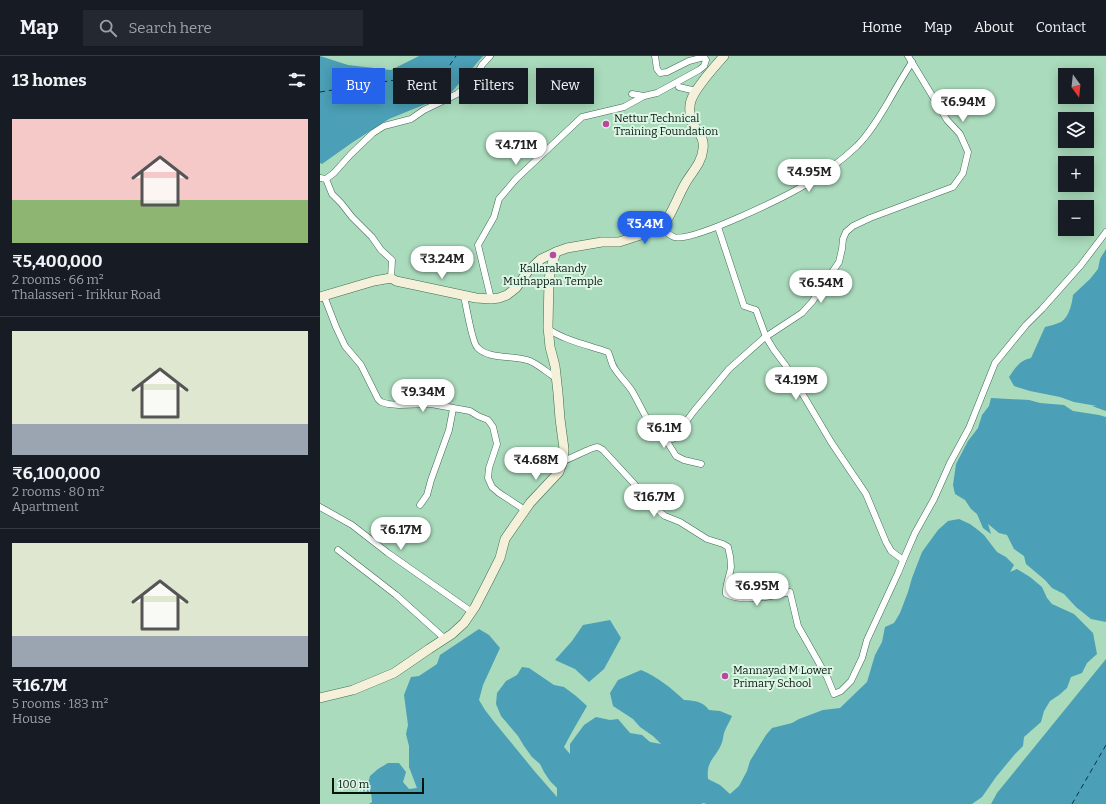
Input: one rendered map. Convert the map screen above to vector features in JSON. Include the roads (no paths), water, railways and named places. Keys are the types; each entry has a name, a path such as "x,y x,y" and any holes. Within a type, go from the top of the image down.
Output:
{"main road":[{"path":"322,296 374,281 391,278 396,281 464,296 491,299 499,298 512,292 528,271 541,259 556,252 582,245 602,242 619,242 662,227 685,183 701,159 703,149 702,138 692,121 690,114 692,97 724,56"},
{"path":"320,698 352,690 394,673 452,634 464,623 472,612 500,558 505,539 530,503 559,472 563,462 564,449 556,378 548,329 549,280 551,267 556,252"}],"street":[{"path":"391,278 392,260 381,250 372,237 332,194 323,178 334,173 350,154 373,133 384,126 411,119 424,110 457,94 475,78 482,65 490,56"},
{"path":"491,299 478,245 494,217 499,199 516,179 582,117 624,107 644,96 657,93 699,70 704,66 706,60 704,57 700,58 689,61 667,72 660,72 657,68 655,56"},
{"path":"548,329 557,335 608,352 612,364 631,390 656,434 663,440 673,439 729,369 766,337 802,313 812,302 839,262 843,239 846,232 853,226 870,218 953,187 963,173 968,152 960,134 947,120 908,56"},
{"path":"662,227 674,237 684,237 718,227 808,184 827,171 857,146 868,134 912,62"},
{"path":"679,88 696,91"},
{"path":"632,94 644,96"},
{"path":"718,227 744,306 756,310 766,337 786,366 831,442 866,494 891,551 903,560"},
{"path":"563,462 596,447 603,450 661,513 707,538 728,547 731,557 731,568 726,594 731,597 759,598 790,592 798,626 827,677 834,694 841,691 851,681 862,658 867,640 898,574 915,533 934,499 950,463 969,428 995,363 1026,325 1081,265 1106,232"},
{"path":"322,296 345,346 362,365 378,399 381,402 400,405 431,404 470,411 488,420 493,427 497,444 489,468 488,478 492,487 499,494 525,510"},
{"path":"464,296 476,346 485,352 502,357 520,358 532,362 556,378"},
{"path":"420,505 427,495 449,430 453,409"},
{"path":"666,440 676,456 684,460 701,464"},
{"path":"320,507 352,525 388,553 472,612"},
{"path":"338,550 396,595 444,638"}],"water":[{"path":"320,56 348,65 374,68 332,68 332,104 385,104 385,69 393,69 393,104 426,104 389,119 322,164 320,163"},
{"path":"419,56 483,56 473,68 459,68 459,84 451,93 451,68 395,68"},
{"path":"1106,249 1106,411 1092,406 1097,406 1074,402 1060,397 1014,386 1009,377 1016,367 1027,359 1031,358 1045,327 1064,320 1071,306 1073,295 1098,269 1100,259"},
{"path":"991,398 1029,400 1040,403 1064,405 1073,411 1106,417 1106,622 1091,619 1076,607 1064,594 1052,588 1026,564 1024,556 1014,549 1007,535 999,533 988,524 991,534 983,528 977,514 971,509 965,500 955,494 953,485 956,464 968,441 978,428 982,415 989,406"},
{"path":"959,519 970,524 984,535 997,552 1006,557 1014,565 1010,572 1017,569 1030,577 1042,587 1047,598 1052,604 1074,614 1093,633 1097,654 1087,663 1082,673 1071,677 1067,688 1050,701 1044,711 1041,722 1024,737 1023,746 996,777 982,797 972,804 369,804 372,802 371,792 362,791 368,784 370,776 388,763 399,763 406,772 403,782 409,789 417,788 409,767 409,746 406,734 408,725 404,695 411,677 419,676 437,664 440,655 479,629 489,635 500,648 483,685 479,700 495,723 557,797 557,788 550,781 540,764 532,757 518,736 501,716 496,704 497,693 506,681 517,675 522,667 529,668 554,685 564,687 587,706 564,747 570,754 570,744 584,725 596,717 610,720 618,719 630,733 642,735 650,742 661,744 640,727 633,719 613,706 610,693 618,680 641,670 664,683 684,700 698,702 709,710 720,711 732,716 725,731 721,745 708,768 708,779 720,785 730,794 739,786 747,771 750,761 772,728 792,723 823,710 840,708 867,682 875,655 882,642 885,627 894,623 900,613 922,552 938,530 948,521"},
{"path":"610,620 621,638 604,669 589,682 575,669 555,660 572,641 583,625"},
{"path":"1106,659 1106,804 991,804 997,793"}],"place":[{"name":"Nettur Technical Training Foundation","path":"606,124"},
{"name":"Kallarakandy Muthappan Temple","path":"553,255"},
{"name":"Mannayad M Lower Primary School","path":"725,676"}]}
